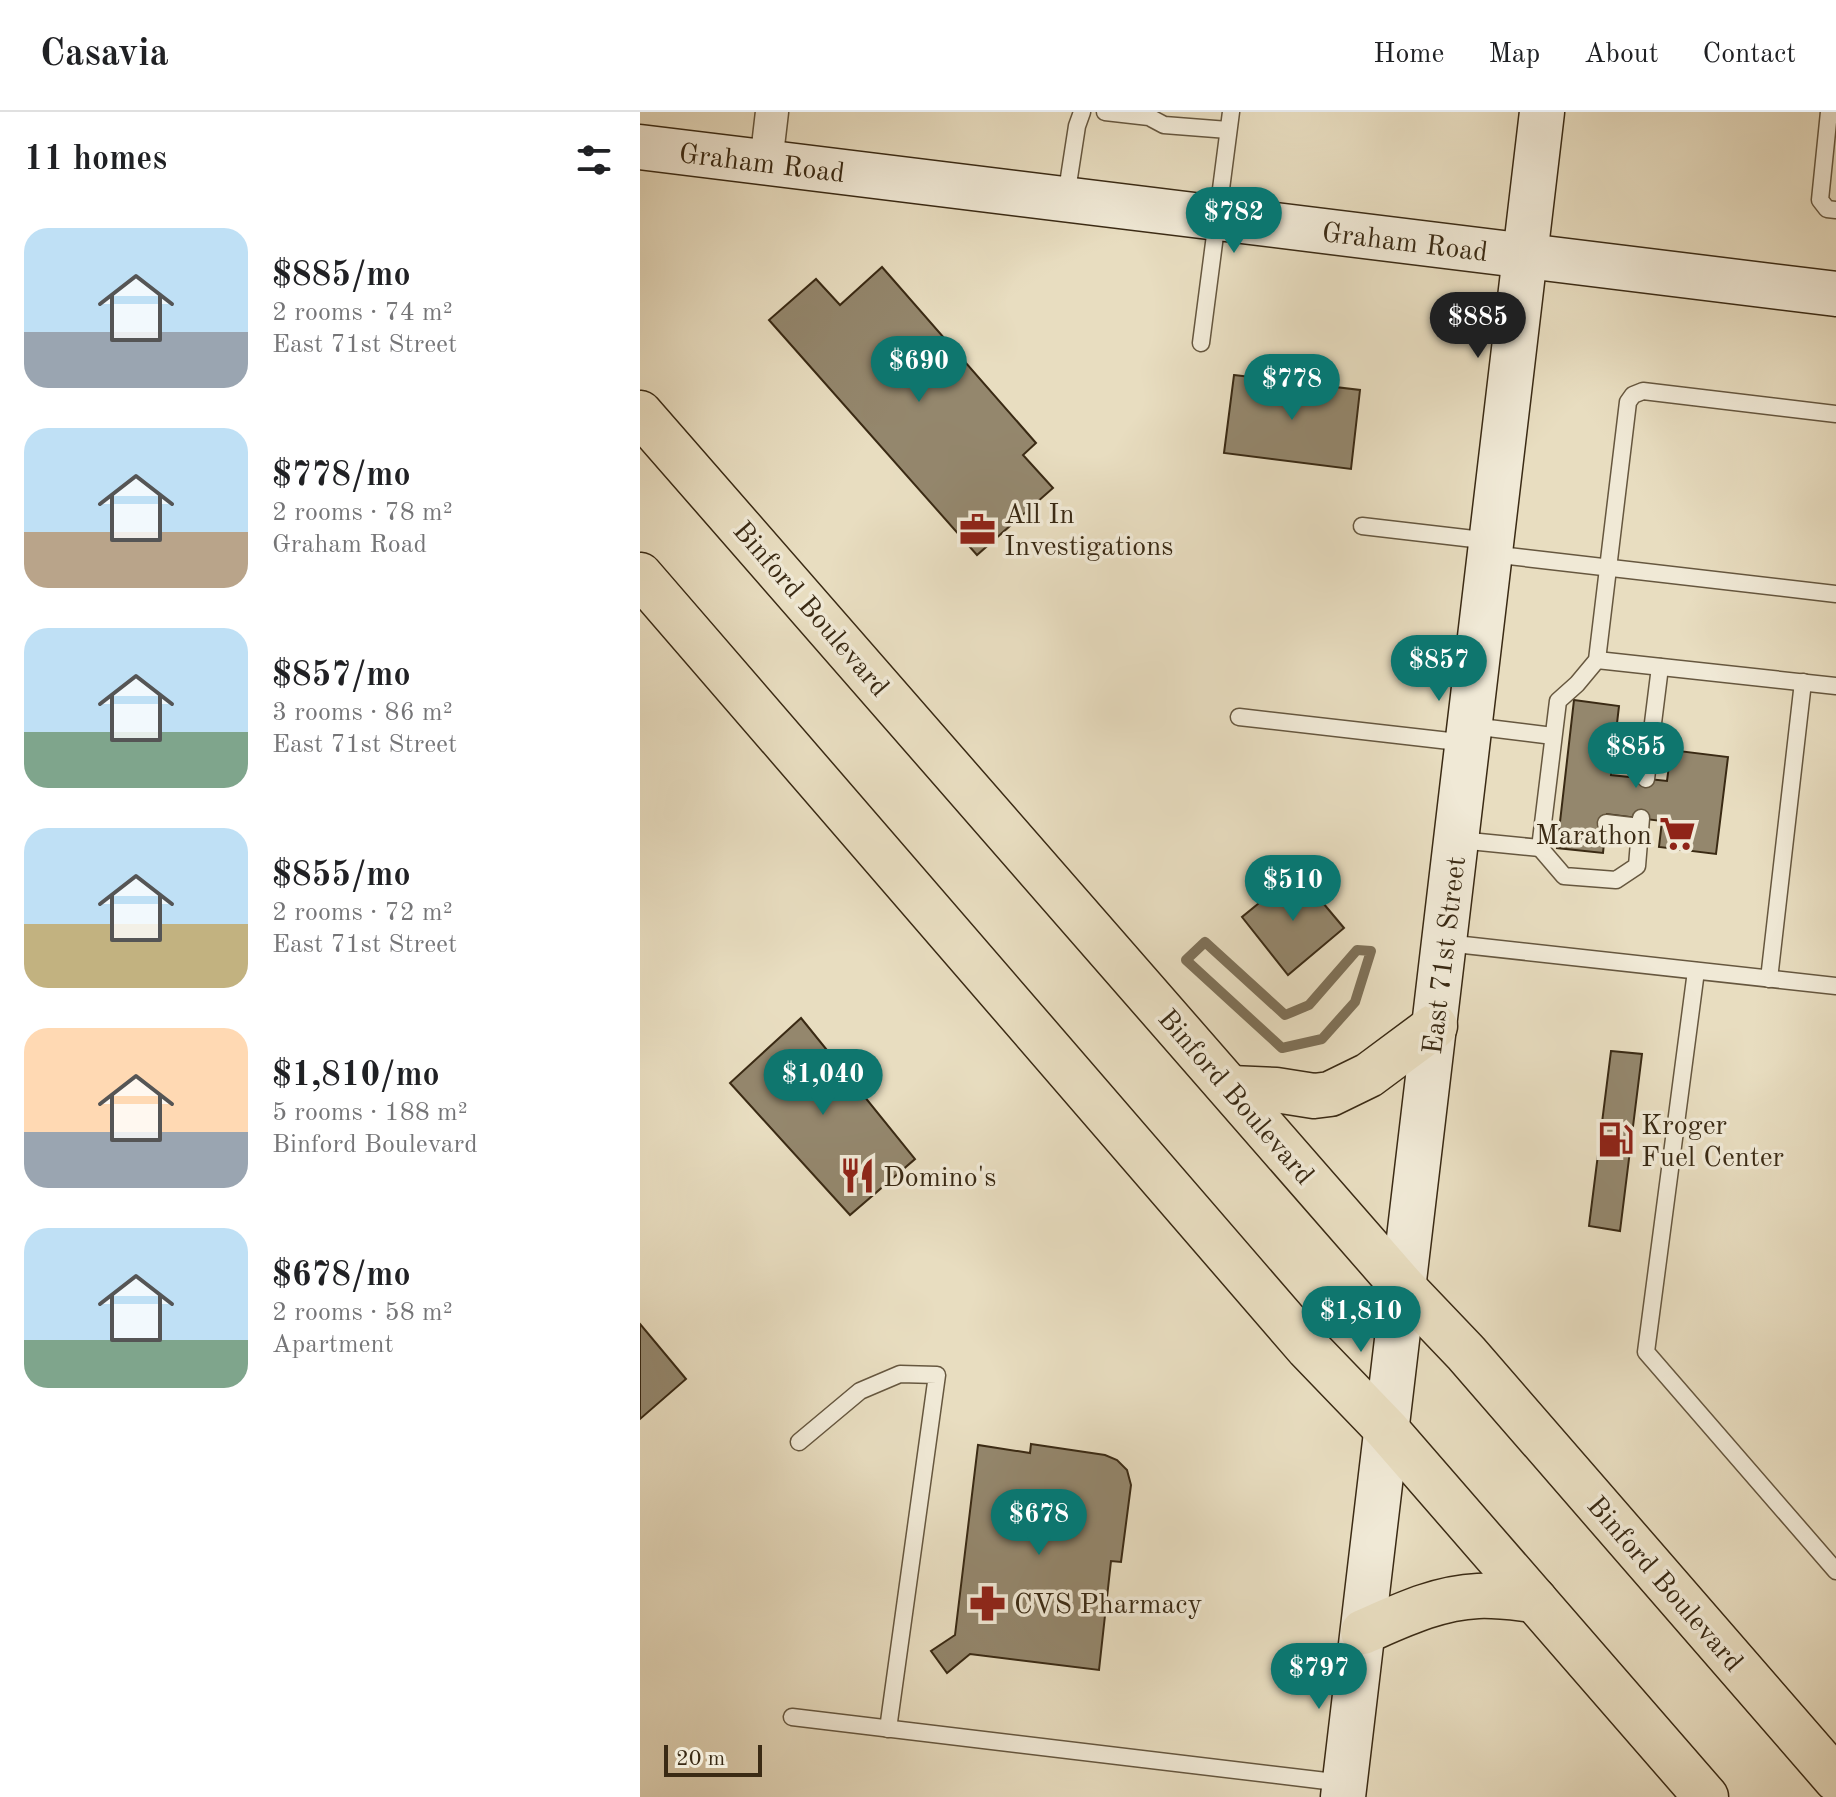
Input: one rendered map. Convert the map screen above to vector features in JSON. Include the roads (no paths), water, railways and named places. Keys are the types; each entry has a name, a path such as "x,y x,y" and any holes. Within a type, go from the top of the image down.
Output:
{"main road":[{"name":"East 71st Street","path":"1344,1790 1542,112"},
{"name":"Graham Road","path":"640,147 1836,294"},
{"name":"Binford Boulevard","path":"640,413 1836,1779"},
{"path":"640,575 1308,1348 1387,1430 1706,1797"},
{"path":"1231,1088 1314,1096 1330,1094 1369,1075 1435,1026"},
{"path":"1363,1632 1427,1604 1456,1598 1480,1595 1535,1600"}],"street":[{"path":"766,163 772,112"}],"lane":[{"path":"1065,199 1082,112"},
{"path":"1105,112 1149,117 1164,125 1228,130"},
{"path":"1201,343 1231,112"},
{"path":"1829,112 1820,200 1827,209 1836,210"},
{"path":"1540,848 1552,816 1557,781 1558,701 1597,660 1628,402 1633,395 1643,391 1836,414"},
{"path":"1362,526 1607,568 1836,594"},
{"path":"1597,660 1836,686"},
{"path":"1646,779 1660,667"},
{"path":"1769,979 1803,682"},
{"path":"1239,717 1470,734 1558,745"},
{"path":"1613,756 1648,760"},
{"path":"1457,839 1540,848 1564,876 1616,880 1637,866 1640,823 1606,823"},
{"path":"1444,943 1836,986"},
{"path":"1696,971 1646,1352 1836,1571"},
{"path":"799,1442 860,1391 900,1374 937,1375 888,1729"},
{"path":"792,1717 1344,1790"}],"waterway":[{"path":"1205,942 1285,1015 1309,1005 1357,950 1371,951 1355,1002 1322,1039 1282,1048 1186,960 1205,942"}],"place":[{"name":"All In Investigations","path":"978,529"},
{"name":"Marathon","path":"1678,834"},
{"name":"Kroger Fuel Center","path":"1615,1140"},
{"name":"Domino's","path":"857,1176"},
{"name":"CVS Pharmacy","path":"988,1603"}]}
